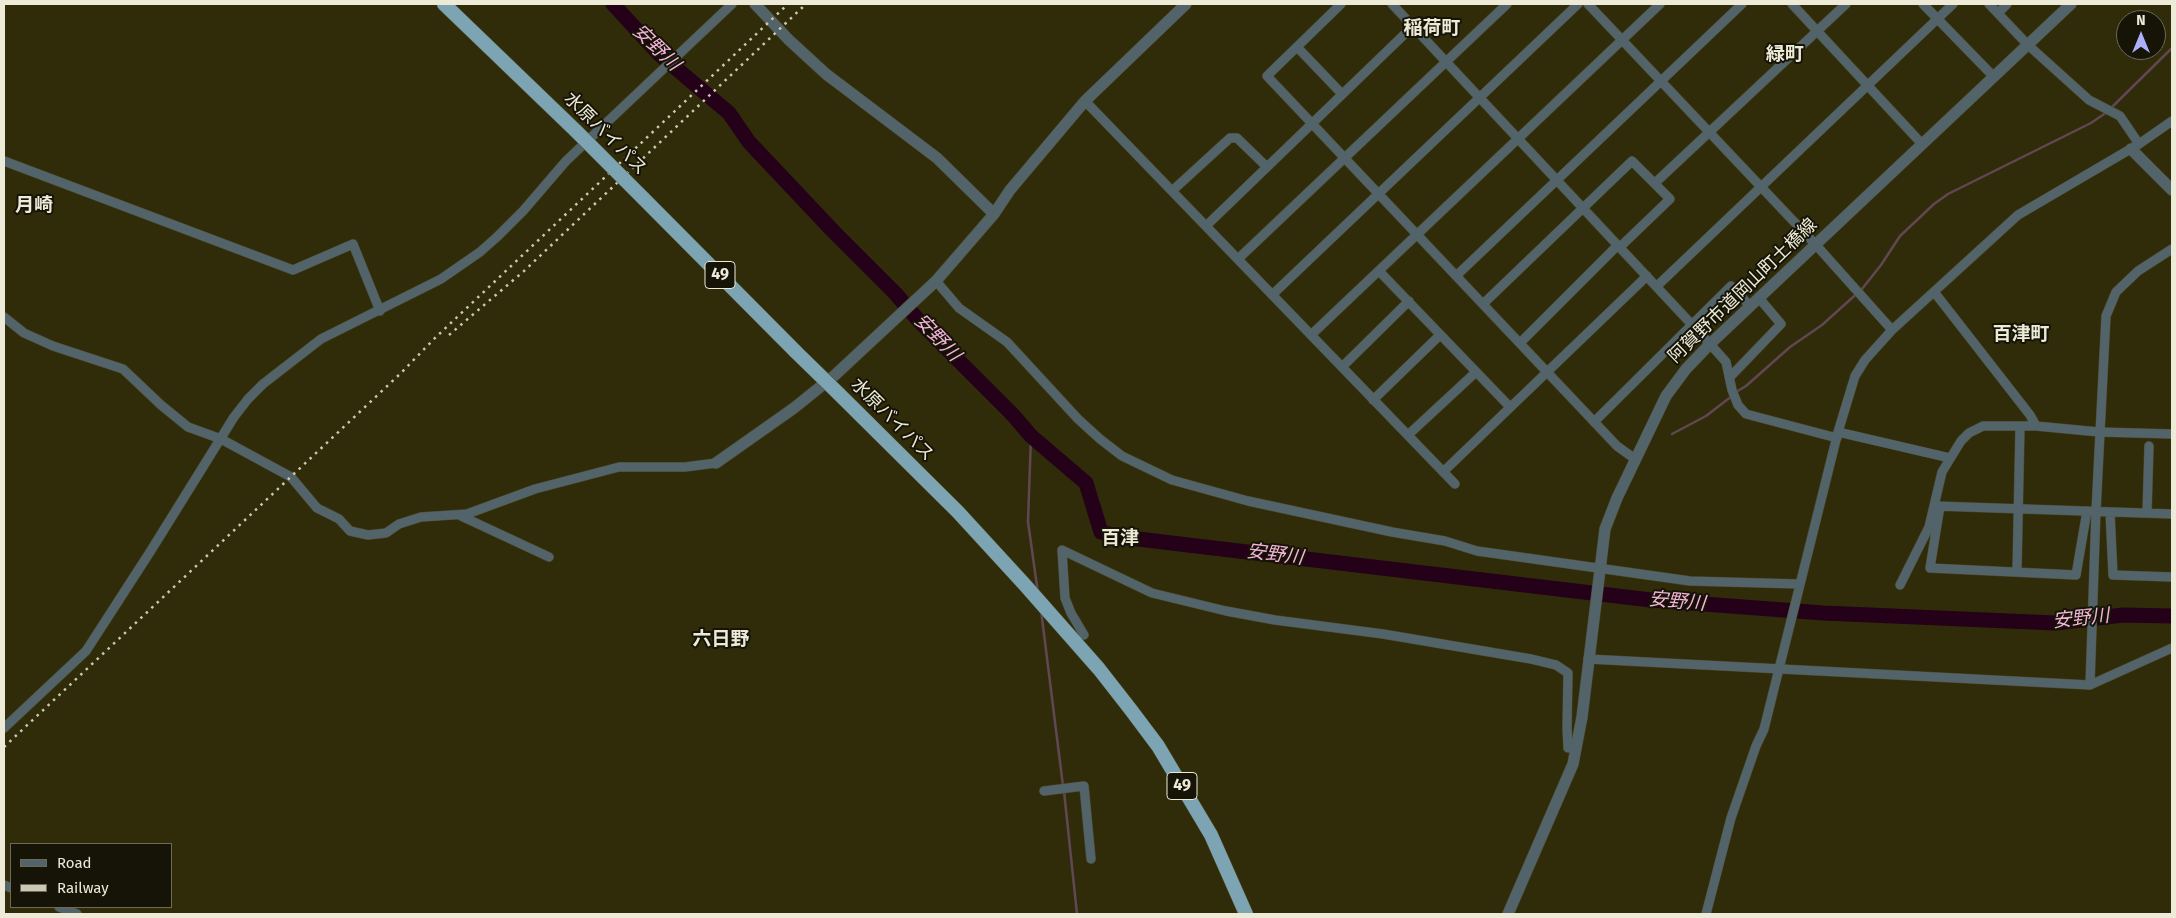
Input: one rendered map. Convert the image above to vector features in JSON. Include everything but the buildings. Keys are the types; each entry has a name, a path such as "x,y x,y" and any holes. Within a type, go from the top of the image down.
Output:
{"highway":[{"name":"水原バイパス","path":"444,4 643,198 958,512 1025,585 1099,669 1158,746 1211,835 1246,914"}],"street":[{"path":"4,728 86,651 243,405 263,384 320,339 380,311 441,279 498,236 566,161 732,4"},
{"path":"755,4 789,40 826,74 937,158 994,214"},
{"path":"4,318 24,333 53,346 123,369 161,405 188,427 221,439 291,477 317,508 339,519 350,531 368,535 386,533 399,524 421,517 460,516 496,505 543,486 619,467 685,467 719,461 794,408 835,375 932,285 994,214 1010,190 1085,101 1186,4"},
{"path":"1341,4 1267,76 1617,446 1635,459"},
{"path":"1392,4 1726,362 1732,390 1738,405 1746,414 1950,458"},
{"path":"1238,260 1507,4"},
{"path":"1272,295 1578,4"},
{"path":"1588,4 1816,245 1892,330"},
{"path":"1311,335 1660,4"},
{"path":"1456,276 1742,4"},
{"path":"1792,4 1922,144"},
{"path":"1655,183 1846,4"},
{"path":"1923,4 1994,77"},
{"path":"1657,286 1953,4"},
{"path":"1989,4 2028,45 2089,100 2120,116 2135,147 2172,190"},
{"path":"1998,13 2007,4"},
{"name":"阿賀野市道岡山町土橋線","path":"1508,914 1573,764 1582,717 1605,529 1635,459 1666,396 1686,369 1710,344 2071,4"},
{"path":"1206,226 1413,26"},
{"path":"1297,47 1342,94"},
{"path":"1085,101 1455,484"},
{"path":"1706,914 1720,854 1756,746 1764,729 1837,435 1855,376 1865,360 1892,330 1935,293 2018,215 2135,147 2172,122"},
{"path":"1172,191 1230,138 1237,138 1267,167"},
{"path":"4,161 293,270 353,244 380,311"},
{"path":"1483,304 1632,161 1655,183 1670,199 1520,343"},
{"path":"2090,682 2092,598 2091,511 2099,432 2106,316 2116,292 2138,271 2172,249"},
{"path":"1379,271 1510,408"},
{"path":"1443,472 1647,276"},
{"path":"932,285 959,308 1007,342 1078,419 1100,439 1122,456 1172,480 1248,501 1392,532 1445,541 1477,551 1598,575 1798,587"},
{"path":"1594,422 1731,286 1750,306"},
{"path":"1935,293 2030,415 2036,426"},
{"path":"1730,376 1781,324 1760,298"},
{"path":"1342,367 1409,301"},
{"path":"1374,400 1440,335"},
{"path":"1408,435 1476,372"},
{"path":"2091,511 2076,575 1930,568 1942,472 1961,441 1969,433 1983,426 2036,426 2099,432 2172,434"},
{"path":"2017,571 2020,426"},
{"path":"2147,513 2149,446"},
{"path":"1937,506 2172,514"},
{"path":"1900,585 1937,506"},
{"path":"2110,512 2113,575 2172,577"},
{"path":"460,516 549,557"},
{"path":"1084,635 1071,613 1066,598 1062,550 1152,593 1217,609 1275,620 1393,636 1556,665 1568,673 1568,748"},
{"path":"1589,654 1780,667 2090,682 2172,648"},
{"path":"1044,791 1084,786 1091,859"},
{"path":"62,908 77,914"}],"waterway":[{"name":"安野川","path":"613,4 659,54 729,113 749,142 895,293 920,322 1013,415 1031,436 1086,483 1101,532 1121,537 1651,600 1823,613 2055,623 2123,615 2172,616"},
{"path":"2111,108 2172,48"},
{"path":"1736,392 1746,386 1790,347 1822,325 1862,289 1900,236 1934,204 1948,194 2091,123 2107,112"},
{"path":"1672,434 1706,416 1732,396"},
{"path":"1031,436 1028,522 1038,593"},
{"path":"1041,610 1063,786"},
{"path":"1064,791 1077,914"}],"railway":[{"path":"4,747 401,373 435,338 788,4"},
{"path":"449,335 524,271 806,4"}],"district":[{"name":"稲荷町","path":"1432,29"},
{"name":"緑町","path":"1785,55"},
{"name":"月崎","path":"34,206"},
{"name":"百津町","path":"2021,335"},
{"name":"百津","path":"1120,539"},
{"name":"六日野","path":"721,640"}]}
